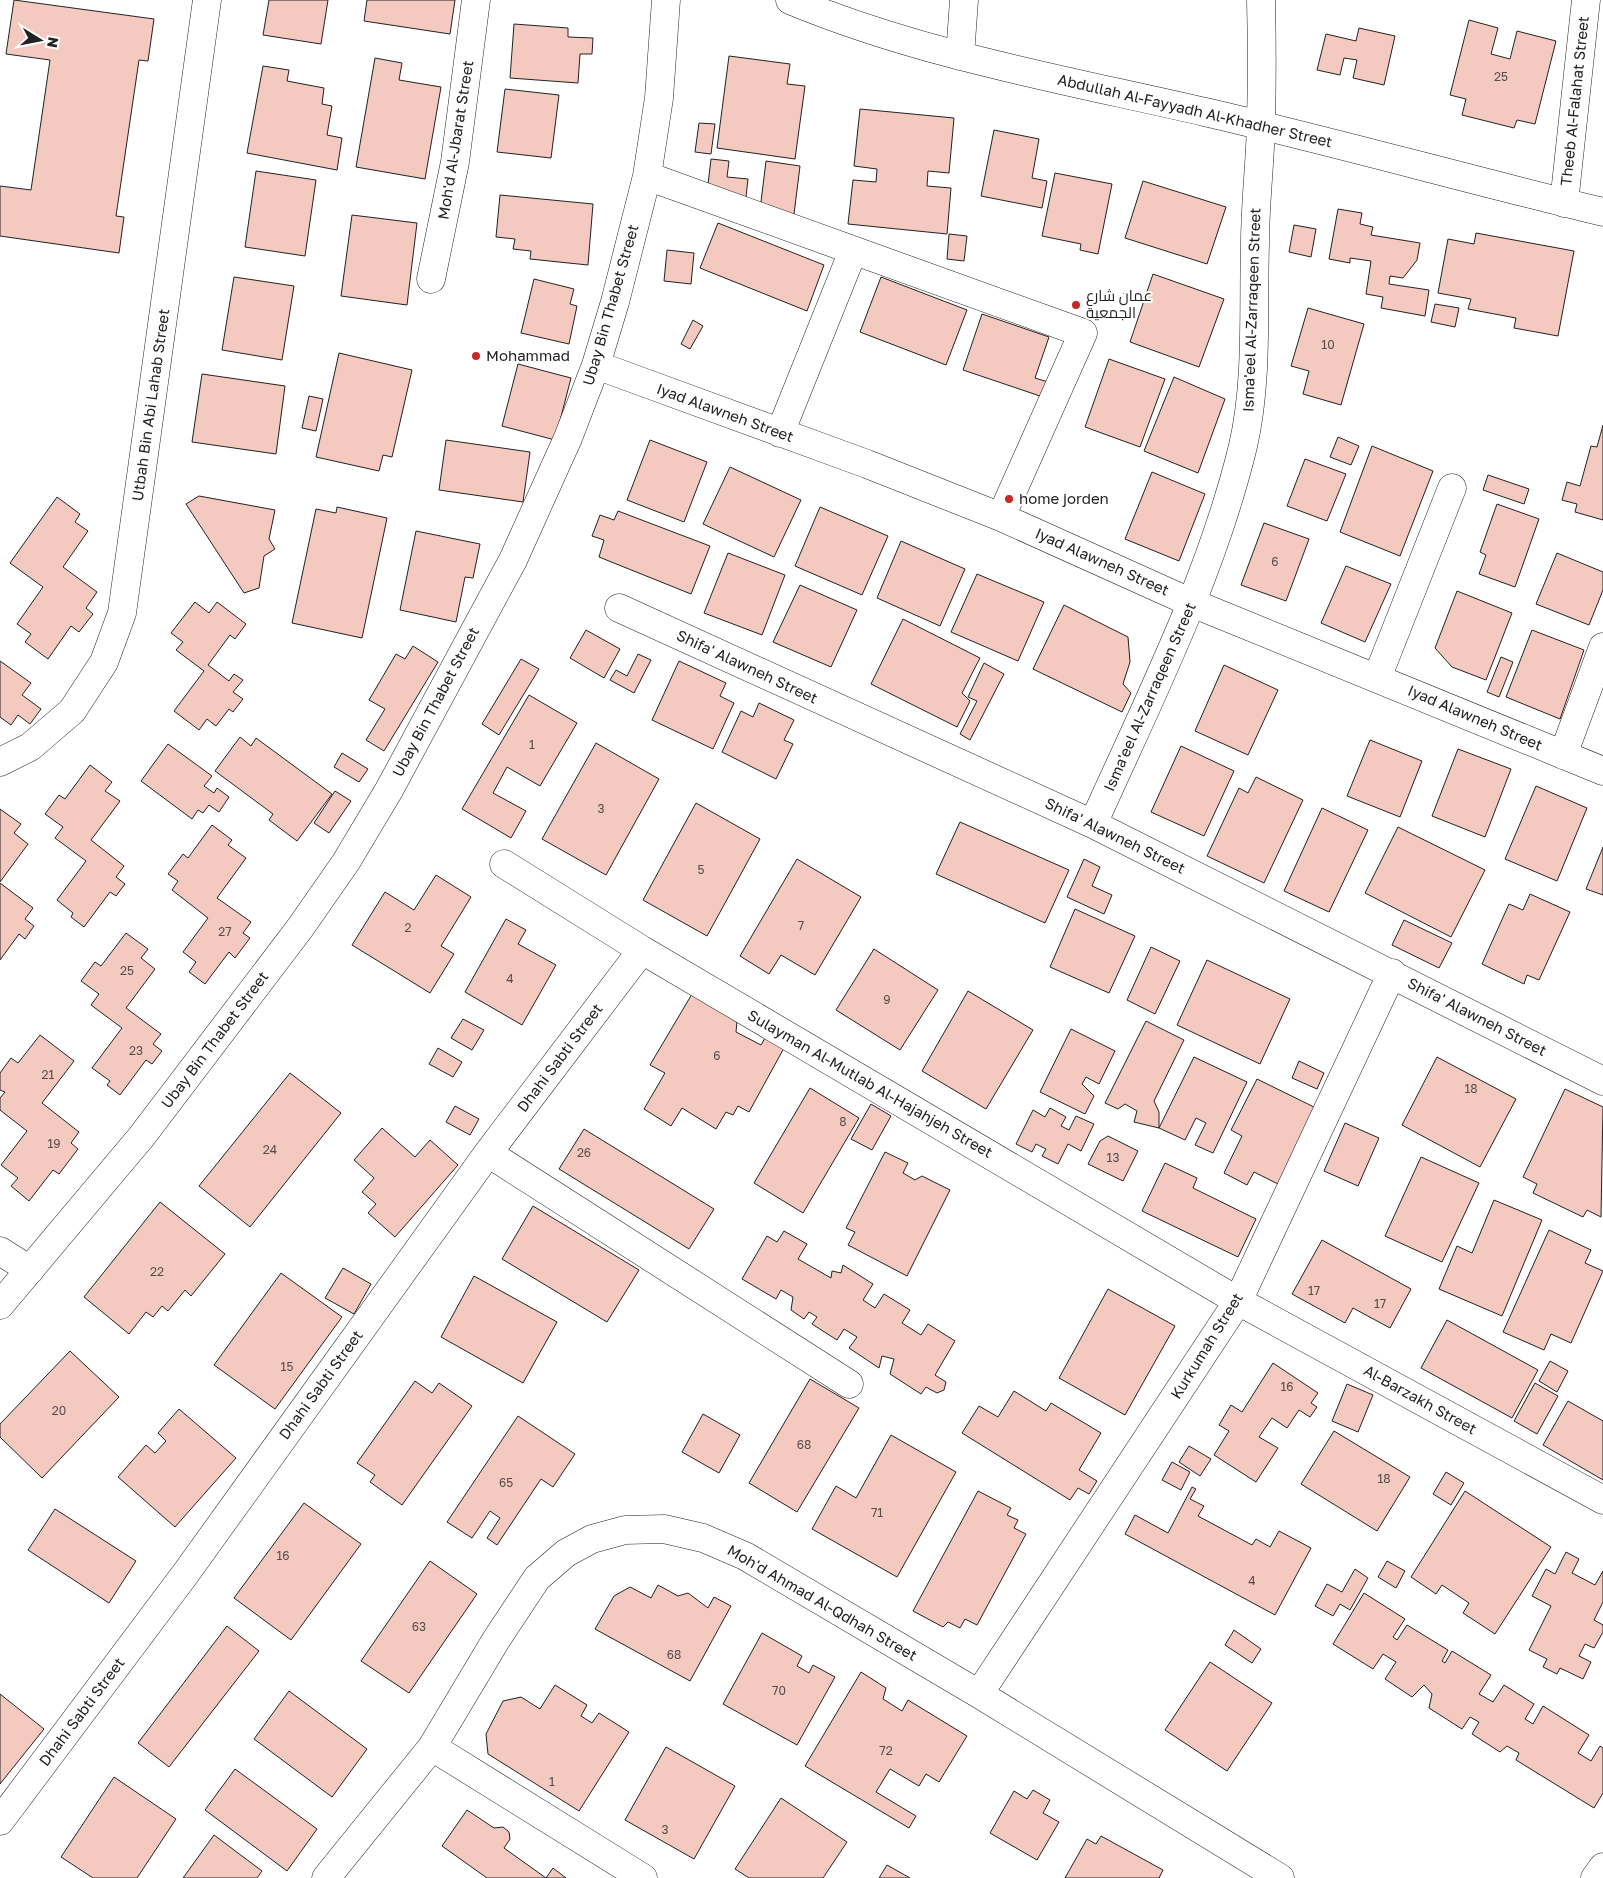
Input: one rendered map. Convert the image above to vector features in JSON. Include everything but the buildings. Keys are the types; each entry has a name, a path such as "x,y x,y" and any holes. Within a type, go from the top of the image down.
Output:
{"street":[{"name":"Utbah Bin Abi Lahab Street","path":"0,762 30,747 72,711 104,662 122,613 207,0"},
{"name":"Moh'd Al-Jbarat Street","path":"431,279 455,162 476,0"},
{"name":"Ubay Bin Thabet Street","path":"0,1305 142,1136 300,928 346,862 389,790 513,560 568,438 596,365 614,302 647,176 659,98 666,0"},
{"name":"Abdullah Al-Fayyadh Al-Khadher Street","path":"790,0 860,26 960,56 1261,125 1603,212"},
{"path":"960,56 964,0"},
{"name":"Isma'eel Al-Zarraqeen Street","path":"1093,824 1192,603 1227,502 1243,445 1250,408 1254,317 1254,242 1261,125 1261,0"},
{"name":"Theeb Al-Falahat Street","path":"1564,203 1586,0"},
{"path":"647,176 1083,333 1001,517"},
{"path":"780,433 853,251"},
{"name":"Iyad Alawneh Street","path":"596,365 1001,517 1192,603 1603,771"},
{"path":"1378,678 1452,488"},
{"name":"Shifa' Alawneh Street","path":"619,608 1093,824 1603,1081"},
{"path":"1564,755 1603,647"},
{"name":"Sulayman Al-Mutlab Al-Hajahjeh Street","path":"504,864 642,950 1238,1300"},
{"name":"Dhahi Sabti Street","path":"0,1821 186,1573 488,1153 642,950"},
{"name":"Kurkumah Street","path":"979,1694 1238,1300 1392,973"},
{"path":"488,1153 849,1384"},
{"path":"0,1251 30,1270"},
{"name":"Al-Barzakh Street","path":"1238,1300 1603,1500"},
{"name":"Moh'd Ahmad Al-Qdhah Street","path":"326,1878 432,1747 496,1640 537,1578 566,1553 592,1539 625,1530 664,1529 703,1538 745,1556 979,1694 1280,1878"},
{"path":"432,1747 644,1878"},
{"path":"1595,1878 1603,1867"}],"place":[{"name":"عمان شارع الجمعية","path":"1076,305"},
{"name":"Mohammad","path":"476,356"},
{"name":"home jorden","path":"1009,499"}]}
